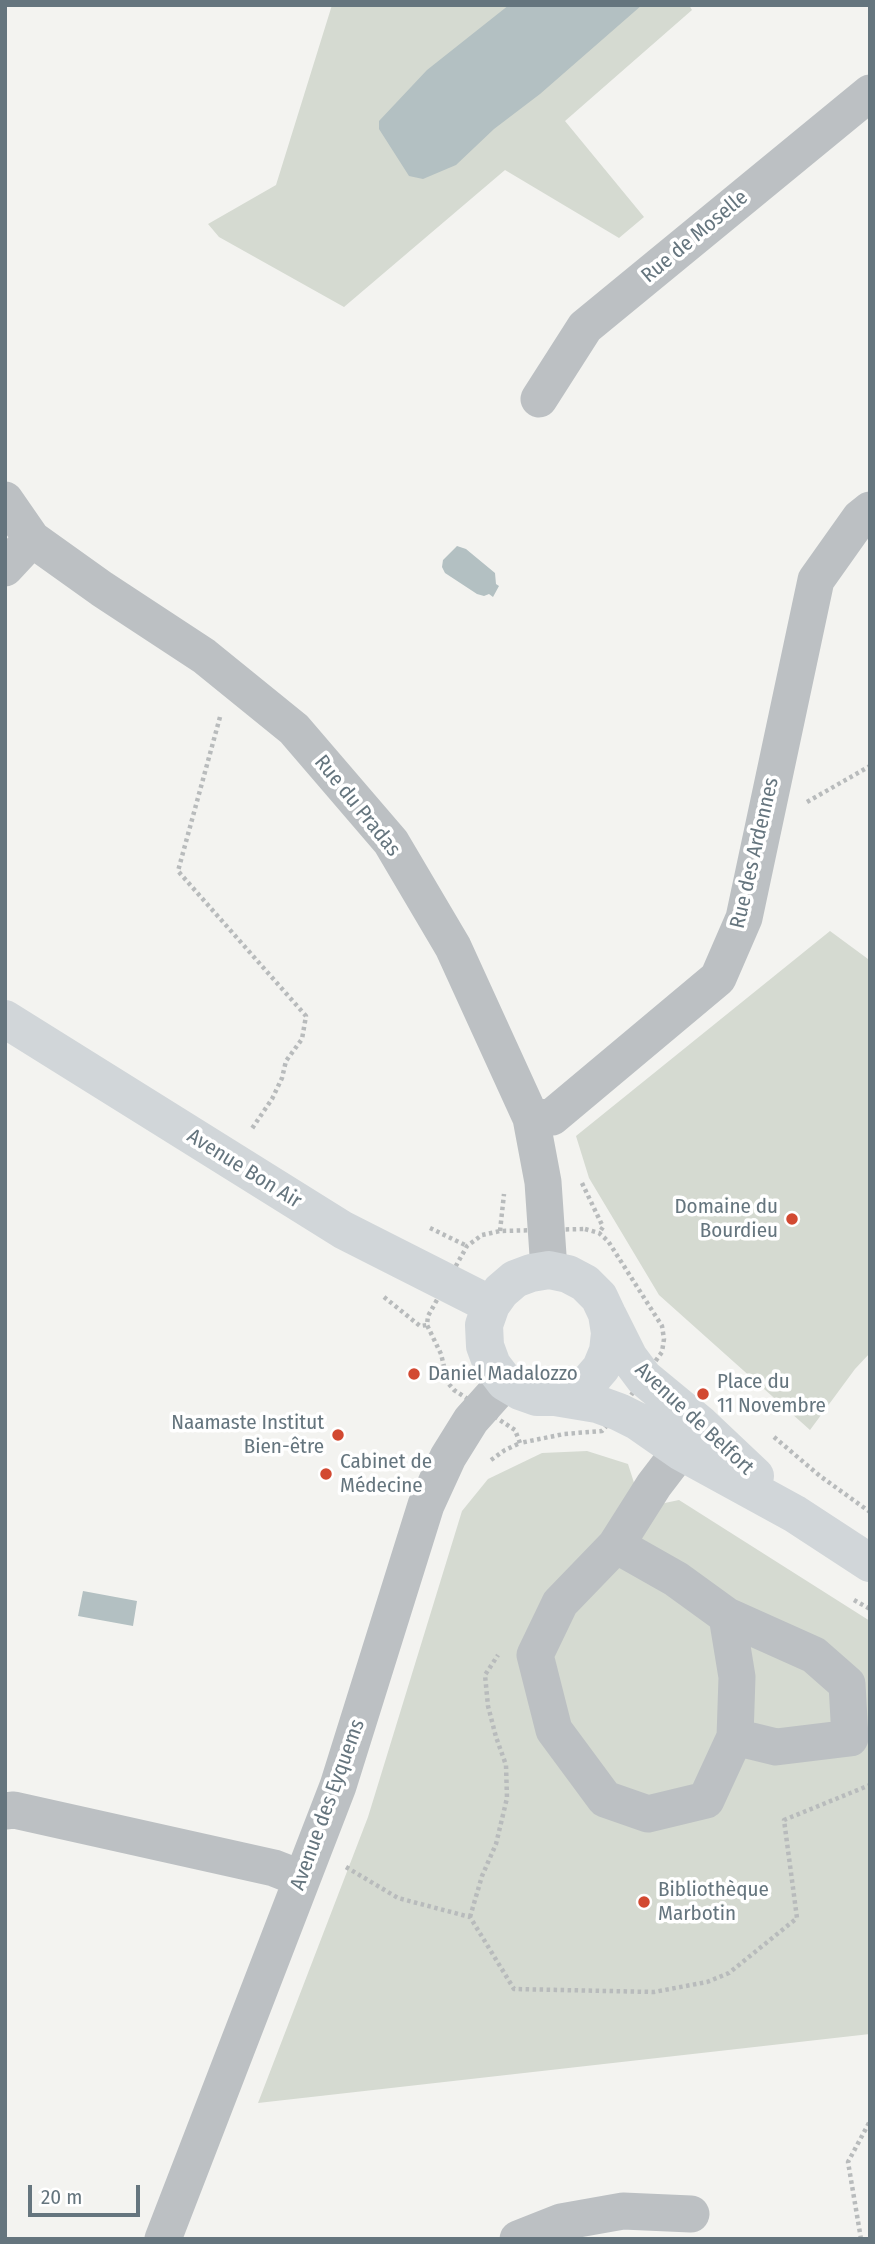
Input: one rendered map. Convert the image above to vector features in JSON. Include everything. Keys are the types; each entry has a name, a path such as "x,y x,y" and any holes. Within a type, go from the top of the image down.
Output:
{"main road":[{"name":"Avenue Bon Air","path":"5,1019 343,1230 491,1305"},
{"path":"549,1270 568,1274 585,1283 598,1297 607,1314 610,1333 608,1351 601,1368 589,1382 573,1392 555,1397 493,1394 492,1366 485,1346 484,1325 491,1305 501,1291 515,1279 549,1270"},
{"name":"Avenue de Belfort","path":"607,1314 629,1358 644,1378 701,1425 794,1514"},
{"name":"Avenue de Belfort","path":"555,1397 597,1404 637,1421 680,1451 794,1514 870,1563"}],"street":[{"name":"Rue de Moselle","path":"539,399 585,327 870,93"},
{"name":"Rue du Pradas","path":"5,500 32,539 204,656 294,729 391,842 453,947 530,1118 543,1182 549,1270"},
{"name":"Rue des Ardennes","path":"530,1118 552,1116 718,978 744,918 816,580 860,518 870,510"},
{"path":"5,568 32,539"},
{"name":"Avenue des Eyquems","path":"163,2239 338,1786 426,1505 448,1457 493,1394"},
{"path":"680,1451 654,1485 616,1545 560,1603 535,1655 554,1730 606,1799 648,1814 706,1800 735,1737 737,1677 727,1616"},
{"path":"616,1545 676,1578 727,1616 814,1655 847,1684 850,1738 776,1747 735,1737"},
{"path":"5,1811 14,1810 274,1868 302,1878"},
{"path":"518,2239 561,2222 623,2211 691,2214"}],"path":[{"path":"233,680 221,713 178,871 306,1016 302,1039 286,1061 282,1078 272,1099 247,1138"},
{"path":"763,827 870,766"},
{"path":"585,1229 599,1233 608,1241 662,1326 664,1339 662,1352 602,1431 564,1434 520,1443 493,1394 454,1390 448,1383 441,1354 427,1325 428,1316 467,1246 482,1235 500,1231 547,1230 585,1229"},
{"path":"339,1863 398,1898 470,1917 514,1989 654,1992 707,1982 729,1973 797,1918 784,1820 870,1785"},
{"path":"861,2239 848,2162 870,2121"}],"shaded area":[{"path":"332,5 689,5 692,10 565,121 644,217 619,238 505,170 344,307 219,237 208,224 276,185"},
{"path":"509,5 642,5 540,94 494,129 456,165 423,179 409,176 379,129 379,121 427,70"},
{"path":"457,546 466,549 495,573 496,584 499,586 493,597 489,594 477,594 445,573 443,560"},
{"path":"830,931 870,958 870,1353 810,1430 659,1295 589,1178 576,1136"},
{"path":"587,1451 628,1464 636,1489 660,1504 679,1500 870,1621 870,2034 258,2103 368,1817 462,1511 488,1479 542,1453"},
{"path":"83,1591 137,1601 133,1626 78,1616"}],"place":[{"name":"Domaine du Bourdieu","path":"792,1219"},
{"name":"Daniel Madalozzo","path":"414,1374"},
{"name":"Place du 11 Novembre","path":"703,1394"},
{"name":"Naamaste Institut Bien-être","path":"338,1435"},
{"name":"Cabinet de Médecine","path":"326,1474"},
{"name":"Bibliothèque Marbotin","path":"644,1902"}]}
